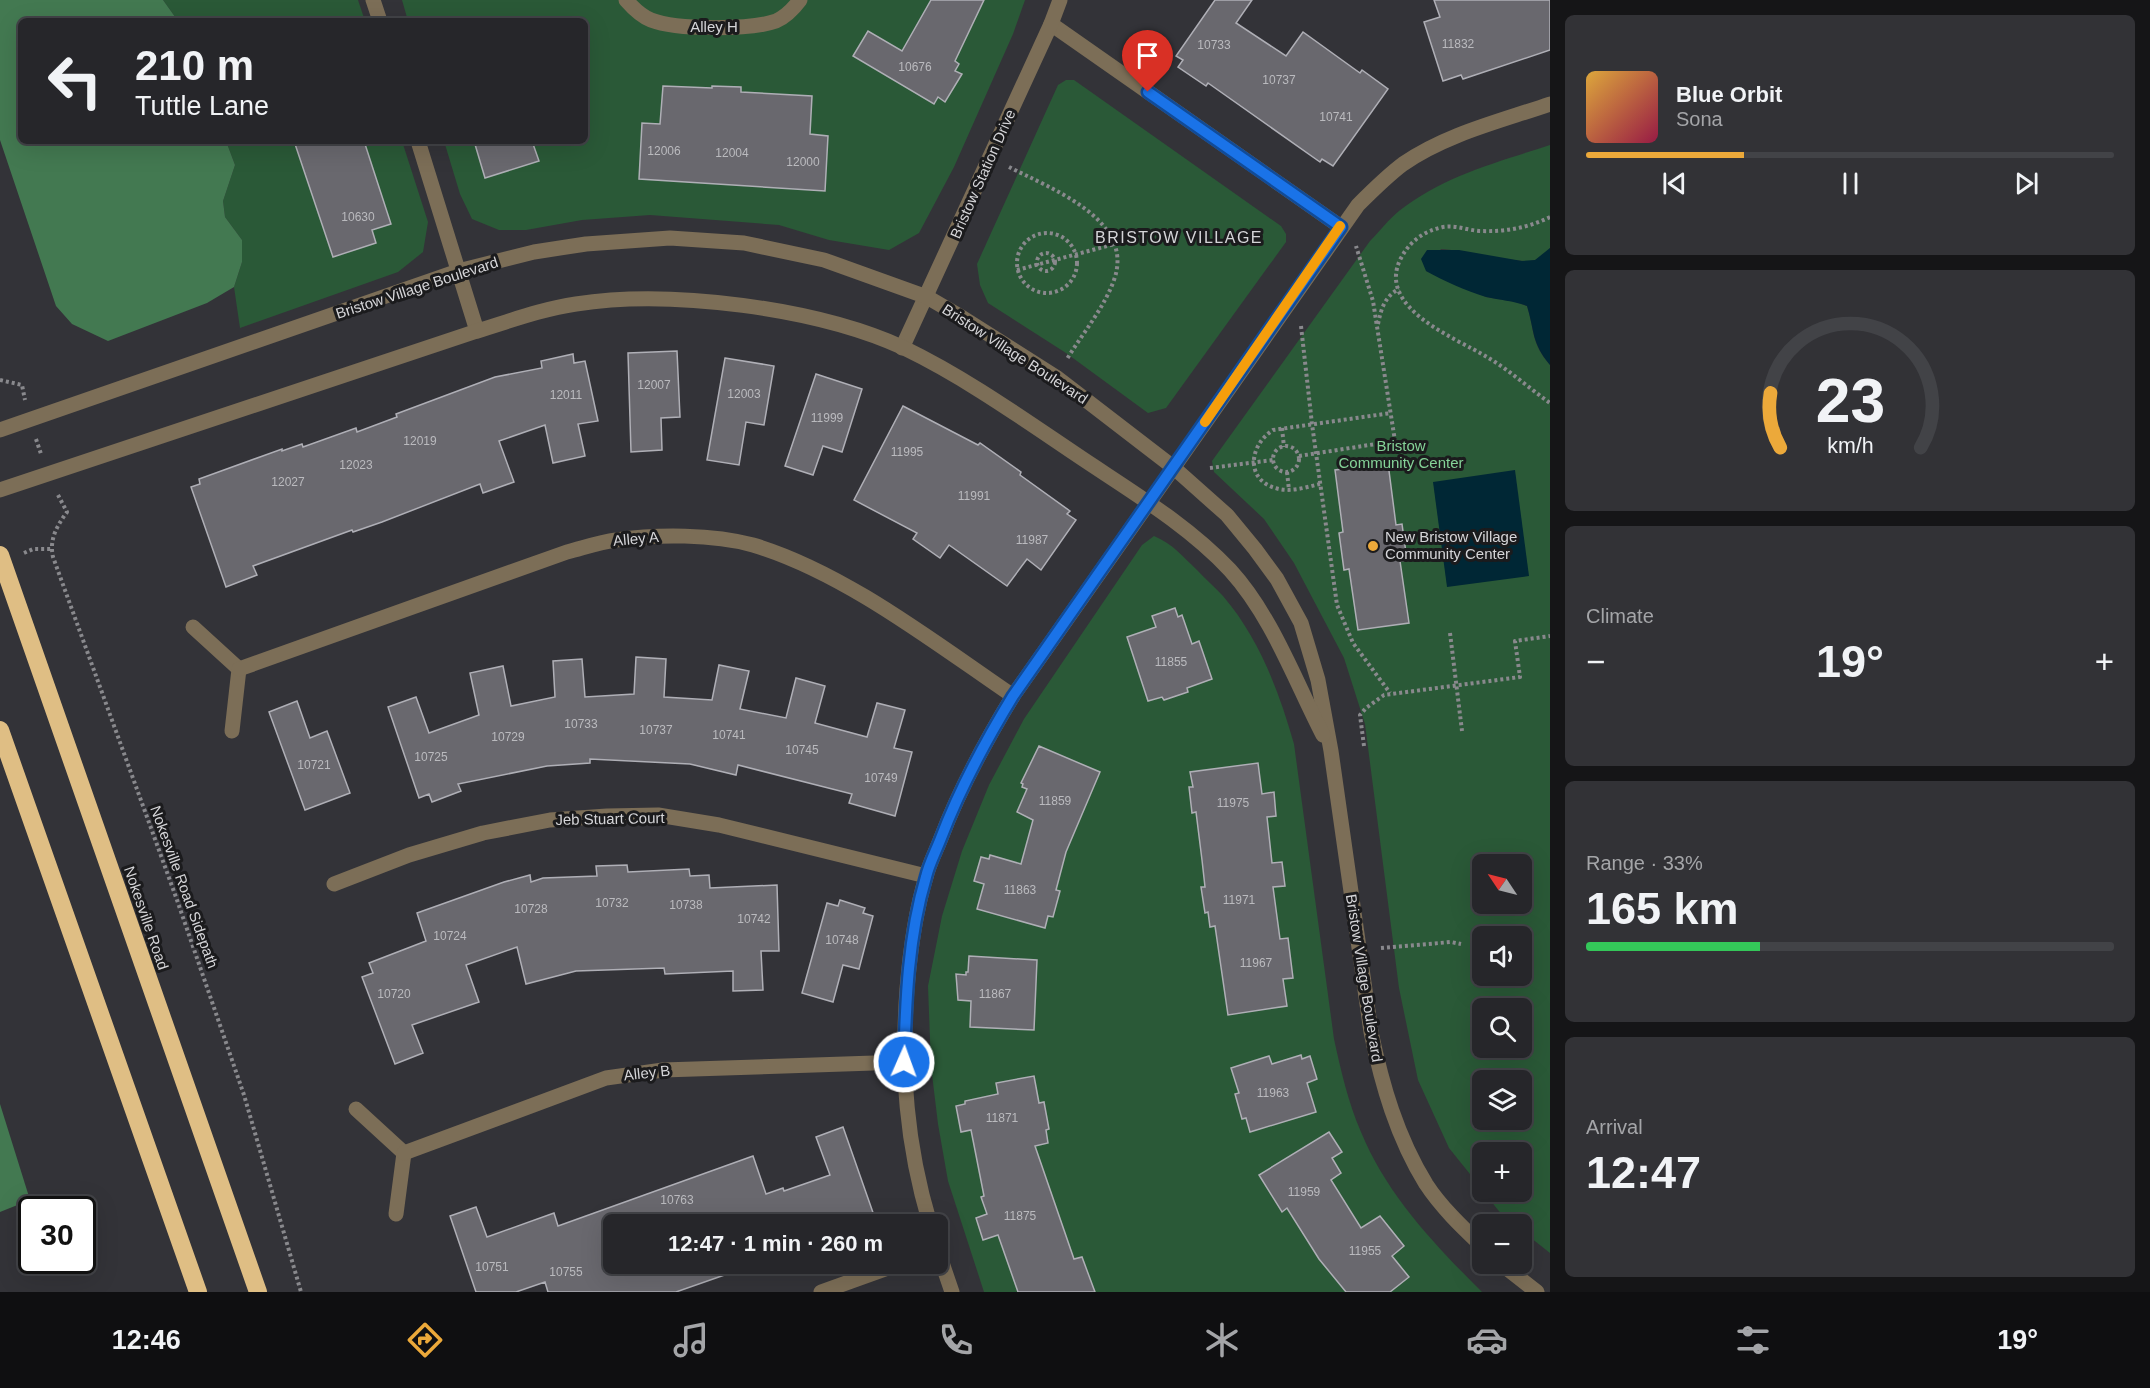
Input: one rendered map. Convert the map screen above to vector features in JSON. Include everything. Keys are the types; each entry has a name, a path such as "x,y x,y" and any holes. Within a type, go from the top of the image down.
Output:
{"highway":[{"name":"Nokesville Road","path":"0,555 258,1292"},
{"path":"0,730 198,1292"}],"street":[{"path":"373,0 379,18"},
{"name":"Alley H","path":"626,0 634,9 651,20 679,27 756,27 778,20 795,8 800,0"},
{"name":"Bristow Station Drive","path":"902,348 1060,0"},
{"path":"1051,24 1341,227"},
{"path":"927,1214 912,1155 906,1113 904,1062 909,967 915,924 926,876 957,797 988,737 1013,696 1358,205 1402,165 1428,149 1550,104"},
{"path":"419,144 477,331"},
{"name":"Bristow Village Boulevard","path":"0,430 458,271 534,252 586,244 627,240 680,239 744,243 824,260 927,297 1056,377 1173,467 1227,515 1255,549 1282,588 1301,623 1311,654 1331,751 1371,1032 1379,1072 1390,1108 1427,1186 1472,1236"},
{"name":"Bristow Village Boulevard","path":"0,490 545,310 616,300 675,300 779,311 833,324 902,348 962,380 1028,421 1148,503 1205,546 1230,570 1253,599 1278,643 1331,751"},
{"name":"Alley A","path":"239,669 567,552 615,540 710,538 752,545 795,561 846,586 903,621 1013,696"},
{"path":"193,627 239,669 232,731"},
{"name":"Jeb Stuart Court","path":"334,884 410,855 483,832 550,820 658,815 719,825 926,876"},
{"name":"Alley B","path":"404,1153 581,1086 615,1077 663,1070 904,1062"},
{"path":"356,1109 404,1153 396,1214"},
{"path":"821,1292 871,1274"},
{"path":"946,1274 952,1292"},
{"path":"1514,1274 1537,1292"}],"path":[{"path":"990,157 1087,210 1109,231 1115,244 1117,260 1115,278 1106,297 1056,377"},
{"path":"1550,217 1534,225 1509,230 1478,231 1446,226 1418,236 1404,251 1396,278 1406,302 1431,327 1493,360 1550,403"},
{"path":"1299,456 1395,441 1368,281 1353,239 1341,227"},
{"path":"1038,234 1058,235 1072,246 1076,254 1077,265 1070,283 1052,293 1032,290 1024,284 1017,270 1018,254 1022,245 1038,234"},
{"path":"1017,270 1115,244"},
{"path":"1042,254 1051,254 1055,266 1048,271 1040,270 1036,265 1037,258 1042,254"},
{"path":"1377,328 1385,302 1390,294 1399,288"},
{"path":"1297,290 1312,424 1338,605 1353,643 1390,693"},
{"path":"0,380 22,385 26,404"},
{"path":"1320,484 1289,490 1272,488 1258,475 1254,463 1257,444 1273,430 1391,413"},
{"path":"1282,428 1284,447"},
{"path":"36,439 43,459"},
{"path":"1284,447 1292,448 1299,456 1298,464 1287,472 1280,471 1274,460 1275,452 1284,447"},
{"path":"1210,469 1274,460"},
{"path":"1287,472 1289,490"},
{"path":"33,549 52,549 56,529 67,512 59,496"},
{"name":"Nokesville Road Sidepath","path":"52,549 244,1095 301,1292"},
{"path":"1450,633 1462,732"},
{"path":"1364,746 1360,716 1379,698 1390,693 1520,677 1515,641 1550,636"},
{"path":"1359,950 1451,942 1461,944"}],"green space":[{"path":"0,0 163,0 176,18 18,18 18,144 227,144 235,165 223,201 225,217 242,240 242,262 234,287 207,303 108,341 72,324 56,306 0,140"},
{"path":"163,0 358,0 364,18 176,18"},
{"path":"402,0 1025,0 1013,34 954,167 919,233 889,250 829,240 779,225 650,215 582,220 526,230 499,230 472,219 460,194 445,144 588,144 588,18 407,18"},
{"path":"1066,80 1074,80 1281,226 1286,234 1286,242 1166,408 1148,413 1066,353 988,303 980,285 977,264 1058,85"},
{"path":"227,144 403,144 428,222 423,252 398,272 240,328 234,287 242,262 242,240 225,217 223,201 235,165"},
{"name":"Bristow Community Center","path":"1550,145 1550,248 1539,258 1528,261 1441,249 1426,271 1486,297 1527,306 1536,344 1550,365 1550,1253 1532,1239 1532,1214 1502,1214 1492,1202 1532,1202 1532,1142 1472,1142 1472,1177 1449,1148 1418,1080 1399,988 1365,724 1344,658 1294,563 1264,519 1214,472 1212,461 1370,241 1399,211 1416,199 1452,179"},
{"path":"1154,536 1177,551 1223,596 1247,629 1266,666 1282,704 1294,744 1334,1039 1352,1109 1372,1155 1398,1198 1429,1237 1482,1292 984,1292 948,1181 931,1066 928,986 942,916 962,851 989,785 1024,719 1142,545"},
{"path":"0,1104 29,1196 18,1196 18,1205 0,1212"}],"water":[{"path":"1550,248 1550,365 1536,343 1527,306 1486,297 1455,286 1426,271 1421,259 1427,250 1459,250 1522,261 1535,260"},
{"path":"1515,470 1529,576 1447,587 1433,482"}],"building":[{"path":"931,0 984,0 955,61 959,64 955,71 962,74 945,102 938,97 934,104 853,56 868,31 902,51"},
{"path":"1215,0 1252,0 1236,23 1286,56 1303,32 1360,73 1362,70 1388,89 1333,166 1322,159 1320,162 1208,83 1206,86 1178,67 1183,60 1176,56"},
{"path":"1434,0 1550,0 1550,50 1463,79 1461,75 1443,81 1424,22 1440,17"},
{"path":"663,86 741,87 741,92 812,96 810,134 828,136 825,191 639,179 642,123 660,124"},
{"path":"295,144 365,144 391,224 372,230 376,243 333,257"},
{"path":"475,144 533,144 539,161 485,178"},
{"path":"677,351 680,417 661,418 662,450 631,452 628,353"},
{"path":"573,354 574,363 585,361 598,421 578,424 585,456 553,463 545,425 499,441 514,482 483,493 480,484 382,522 353,532 352,530 253,566 257,575 226,587 191,487 200,484 199,479 282,449 282,451 302,444 303,447 356,428 357,432 397,417 396,414 495,377 542,368 541,361"},
{"path":"725,358 774,366 764,425 746,422 739,465 707,460"},
{"path":"816,374 862,389 842,452 823,446 813,475 785,466"},
{"path":"903,406 978,445 980,443 1070,511 1067,514 1076,520 1041,570 1027,559 1007,586 949,545 940,558 913,539 917,533 854,500"},
{"name":"New Bristow Village Community Center","path":"1388,463 1396,525 1402,524 1407,560 1400,561 1409,623 1358,630 1349,569 1344,570 1339,533 1343,532 1335,470"},
{"path":"1175,608 1178,617 1182,615 1192,644 1199,641 1212,679 1187,688 1188,692 1164,700 1162,697 1148,701 1127,637 1156,627 1152,616"},
{"path":"636,657 666,659 664,697 712,700 719,665 749,671 740,709 786,718 796,678 825,686 815,723 867,737 877,703 905,710 894,748 912,752 895,816 849,803 852,794 738,765 736,775 690,764 590,759 590,763 547,766 458,784 461,791 432,802 429,794 419,798 388,707 416,697 429,733 479,715 470,673 503,666 511,706 555,697 553,661 582,659 585,697 634,694"},
{"path":"297,701 310,738 327,731 350,793 305,810 269,712"},
{"path":"1039,746 1100,772 1066,852 1056,890 1060,891 1053,917 1048,916 1045,928 977,909 984,884 974,881 981,857 989,859 990,855 1021,864 1033,820 1017,812 1027,789 1022,787 1021,783"},
{"path":"1258,763 1262,794 1274,792 1276,816 1267,817 1272,863 1282,862 1285,886 1273,887 1280,939 1288,938 1293,978 1283,979 1287,1006 1228,1015 1215,926 1210,927 1208,912 1205,913 1201,887 1205,887 1196,812 1192,813 1189,787 1193,787 1190,772"},
{"path":"627,865 628,872 689,869 690,876 709,875 710,888 777,885 779,951 761,951 763,990 733,991 733,971 665,974 664,968 576,971 526,984 517,947 466,965 479,1002 412,1025 423,1053 395,1064 362,977 373,973 369,963 426,941 417,913 530,875 531,882 543,878 597,876 596,866"},
{"path":"840,900 865,908 863,913 873,916 859,969 843,965 833,1002 802,993 827,903 838,906"},
{"path":"969,956 1037,960 1034,1030 970,1027 971,1001 958,1000 956,974 966,975"},
{"path":"1301,1055 1302,1059 1310,1056 1317,1079 1307,1083 1316,1112 1250,1132 1246,1118 1242,1119 1235,1094 1239,1093 1231,1068 1269,1056 1272,1064"},
{"path":"1034,1076 1039,1103 1044,1102 1049,1129 1046,1130 1048,1143 1035,1146 1074,1259 1082,1257 1095,1292 1018,1292 998,1235 983,1240 976,1218 987,1214 981,1197 984,1196 971,1130 961,1132 956,1106 965,1104 965,1101 998,1094 996,1083"},
{"path":"843,1127 873,1214 603,1214 603,1274 727,1274 676,1292 548,1292 545,1282 516,1292 476,1292 450,1216 476,1207 487,1237 554,1213 558,1226 753,1156 766,1194 783,1188 784,1191 830,1175 816,1137"},
{"path":"1329,1132 1342,1152 1332,1158 1341,1173 1331,1180 1361,1228 1380,1216 1404,1246 1392,1256 1409,1277 1390,1292 1346,1292 1319,1259 1287,1208 1282,1212 1259,1175"}],"slow traffic":[{"path":"1205,422 1340,226"}],"place":[{"name":"New Bristow Village Community Center","path":"1373,546"}],"district":[{"name":"BRISTOW VILLAGE","path":"1179,237"}],"route":[{"path":"904,1062 909,967 915,924 926,876 957,797 988,737 1013,696 1341,227 1148,92"}]}
